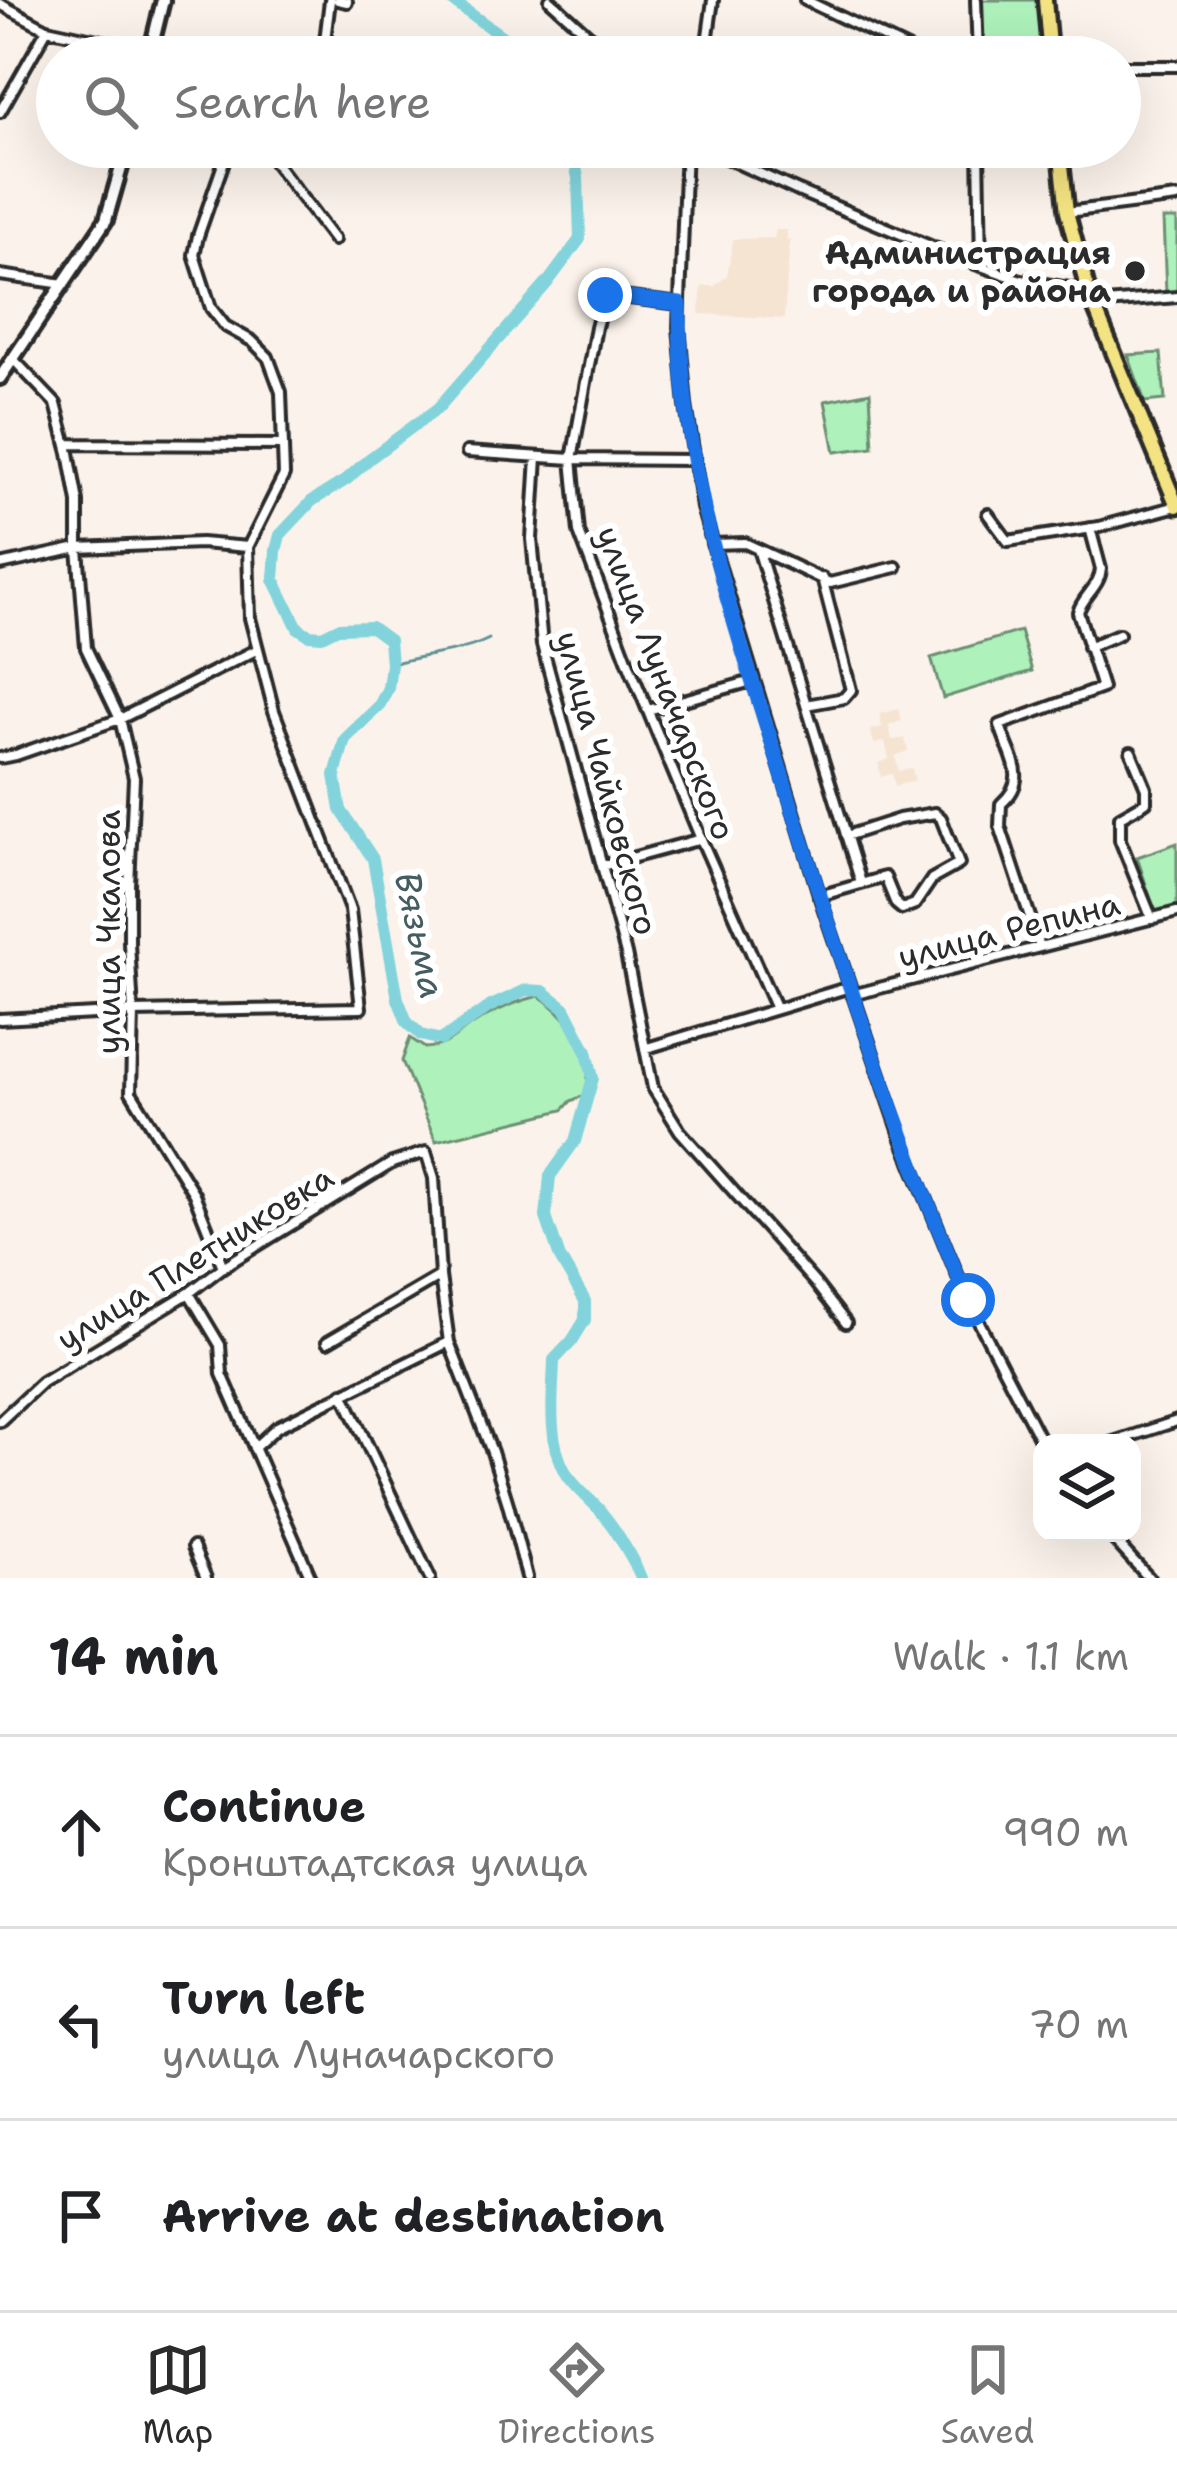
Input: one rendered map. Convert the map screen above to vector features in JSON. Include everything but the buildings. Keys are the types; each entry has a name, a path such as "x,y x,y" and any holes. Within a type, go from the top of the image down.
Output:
{"main road":[{"path":"154,36 163,0"},
{"path":"1045,0 1048,36"},
{"path":"0,378 106,220 121,168"},
{"path":"1062,168 1067,212 1091,298 1177,506"}],"street":[{"path":"327,36 334,0 347,2"},
{"path":"550,0 590,36"},
{"path":"708,36 713,0"},
{"path":"976,0 977,36"},
{"path":"807,1 880,36"},
{"path":"0,4 47,28 77,36"},
{"path":"43,36 47,28"},
{"path":"0,112 36,48"},
{"path":"1141,66 1177,65"},
{"path":"0,1019 362,1008 350,910 274,711 250,618 248,548 284,475 281,392 268,357 252,341 225,326 211,308 194,255 222,168"},
{"path":"278,168 334,240"},
{"path":"685,168 680,304 683,366 694,460 712,544 819,896 902,1139 968,1300 1037,1434"},
{"path":"748,168 1021,280 1091,298 1177,297"},
{"path":"980,168 981,266"},
{"path":"1067,212 1177,198"},
{"path":"0,274 65,284"},
{"name":"улица Луначарского","path":"680,304 605,295 572,459 579,532 701,839 776,1009"},
{"name":"улица Чкалова","path":"13,359 56,404 78,502 86,648 120,719 134,778 129,923 131,1092 194,1194 224,1267"},
{"path":"67,444 283,445"},
{"path":"466,452 694,460"},
{"name":"улица Чайковского","path":"537,457 532,539 542,645 626,954 653,1088 680,1131 846,1323"},
{"path":"988,514 1008,541 1090,528 1177,506"},
{"path":"1040,947 1000,826 1001,804 1018,780 1000,725 1102,688 1078,612 1101,576 1090,528"},
{"path":"0,565 78,548 201,543 248,548"},
{"path":"712,544 745,543 830,583 896,566"},
{"path":"758,549 861,884"},
{"path":"806,705 844,698 851,690 822,578"},
{"path":"1088,647 1119,634"},
{"path":"0,758 120,719 258,649"},
{"path":"648,710 752,681"},
{"path":"1132,752 1146,788 1146,802 1120,817 1120,840 1152,919"},
{"path":"819,896 882,877 888,879 902,909 915,904 932,879 957,868 941,818 935,813 847,836"},
{"path":"602,866 701,839"},
{"name":"улица Репина","path":"646,1048 776,1009 1177,912"},
{"name":"улица Плетниковка","path":"0,1421 42,1382 224,1267 392,1163 426,1152 434,1178 440,1276"},
{"path":"327,1342 440,1276 448,1342 492,1452 527,1577"},
{"path":"189,1292 220,1345 222,1374 311,1578"},
{"path":"254,1448 277,1427 448,1342"},
{"path":"343,1394 430,1578"},
{"path":"1137,1434 1177,1421"},
{"path":"1116,1542 1149,1578"},
{"path":"193,1547 206,1578"}],"shaded area":[{"path":"776,230 787,230 790,240 784,319 699,314 702,286 714,286 727,276 733,239 774,238"},
{"path":"899,709 902,721 889,725 892,740 905,738 908,751 895,756 899,771 912,768 915,781 895,786 892,774 881,777 878,763 889,759 885,742 874,744 870,730 882,727 879,714"}],"green space":[{"path":"980,0 1040,0 1043,36 981,36"},
{"path":"1163,219 1177,219 1177,293 1166,294"},
{"path":"1161,353 1165,400 1145,402 1128,355"},
{"path":"870,392 873,447 835,452 825,401"},
{"path":"1020,631 1032,671 943,698 931,658"},
{"path":"1177,843 1177,906 1155,912 1137,857"},
{"path":"539,996 561,1014 578,1038 587,1066 585,1095 563,1110 436,1141 402,1061 410,1038 425,1048 438,1046 493,1013"}],"waterway":[{"name":"Вязьма","path":"451,0 502,36"},
{"name":"Вязьма","path":"576,168 580,239 438,408 312,501 280,535 274,579 298,628 309,635 371,627 389,640 388,688 379,706 345,739 335,775 341,810 373,859 398,999 407,1022 421,1035 441,1040 489,1007 526,990 543,991 565,1008 587,1051 593,1078 575,1141 550,1176 546,1217 560,1258 585,1301 585,1320 554,1360 553,1431 568,1477 613,1528 641,1578"},
{"path":"391,664 489,639"}],"place":[{"name":"Администрация города и района","path":"1135,271"}],"route":[{"path":"605,295 680,304 686,405 702,508 820,901 902,1139 968,1300"}]}
